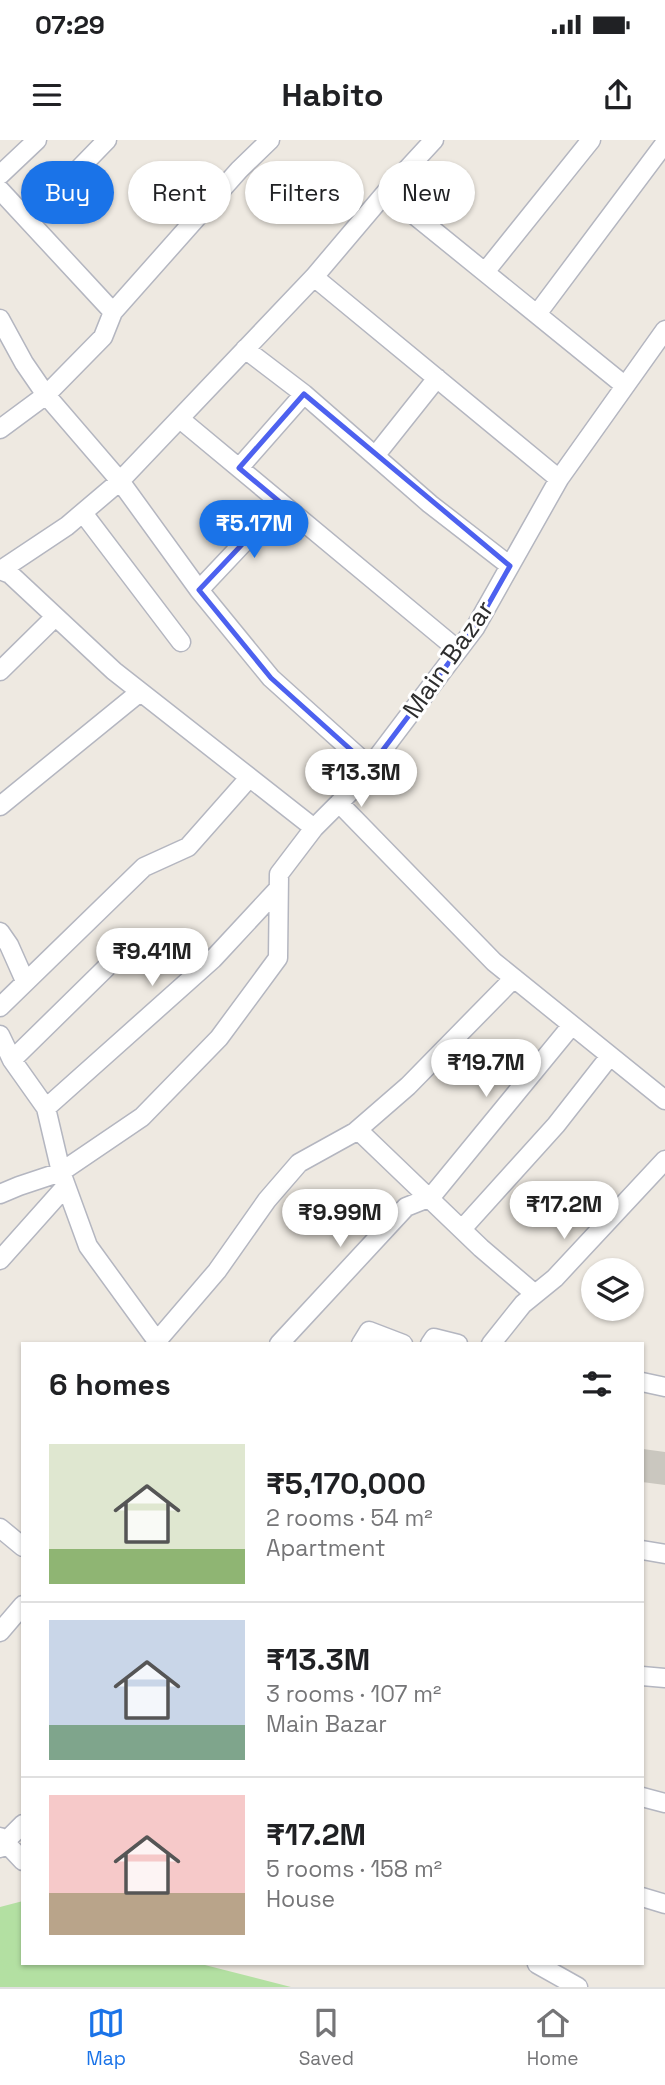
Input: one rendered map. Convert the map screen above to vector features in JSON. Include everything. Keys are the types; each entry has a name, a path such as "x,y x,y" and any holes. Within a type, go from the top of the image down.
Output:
{"street":[{"path":"0,175 37,140"},
{"path":"87,161 107,140"},
{"path":"0,429 46,395 103,337 113,312 239,170 270,140"},
{"path":"415,161 434,140"},
{"path":"485,272 591,140"},
{"path":"537,314 665,143"},
{"path":"0,190 21,213"},
{"path":"1,570 67,526 120,481 314,276 378,201"},
{"path":"31,224 113,312"},
{"path":"426,224 624,384"},
{"path":"314,276 559,479"},
{"path":"0,319 24,363 46,395 120,481 199,590 271,678 370,767"},
{"name":"Main Bazar","path":"0,1195 19,1185 63,1179 142,1117 219,1038 278,958 279,874 314,828 354,789 475,628 559,479 624,384 665,330"},
{"path":"245,349 304,394 430,505 510,566"},
{"path":"375,456 437,378"},
{"path":"239,468 304,394"},
{"path":"180,419 458,650"},
{"path":"199,590 281,503"},
{"path":"83,513 181,642"},
{"path":"1,570 10,574 114,671 314,828"},
{"path":"0,671 55,617"},
{"path":"0,806 140,692"},
{"path":"0,1007 144,867 188,847 249,778"},
{"path":"339,803 494,962 665,1100"},
{"path":"46,1108 213,959 278,889"},
{"path":"0,932 9,945 25,981"},
{"path":"12,1060 114,960"},
{"path":"158,1342 217,1271 267,1199 299,1163 358,1130 408,1086 514,978"},
{"path":"281,1342 406,1206 431,1197 572,1025"},
{"path":"0,1035 12,1060 46,1108 63,1179 88,1246 156,1342"},
{"path":"462,1229 556,1125 610,1056"},
{"path":"358,1130 535,1294"},
{"path":"493,1342 523,1304 555,1278 665,1160"},
{"path":"0,1260 63,1179"},
{"path":"362,1342 369,1331 398,1342"},
{"path":"431,1342 434,1338 450,1342"},
{"path":"644,1382 665,1387"},
{"path":"0,1528 21,1545"},
{"path":"644,1550 665,1554"},
{"path":"0,1632 21,1607"},
{"path":"644,1676 665,1678"},
{"path":"644,1798 665,1803"},
{"path":"21,1826 2,1842 21,1859"},
{"path":"644,1898 665,1904"},
{"path":"539,1965 578,1987"}],"highlighted area":[{"path":"304,394 510,566 475,628 370,767 271,678 199,590 281,503 239,468"}],"green space":[{"path":"21,1902 21,1965 205,1965 291,1987 0,1987 0,1907"}],"building":[{"path":"644,1449 665,1452 665,1485 644,1482"}]}
